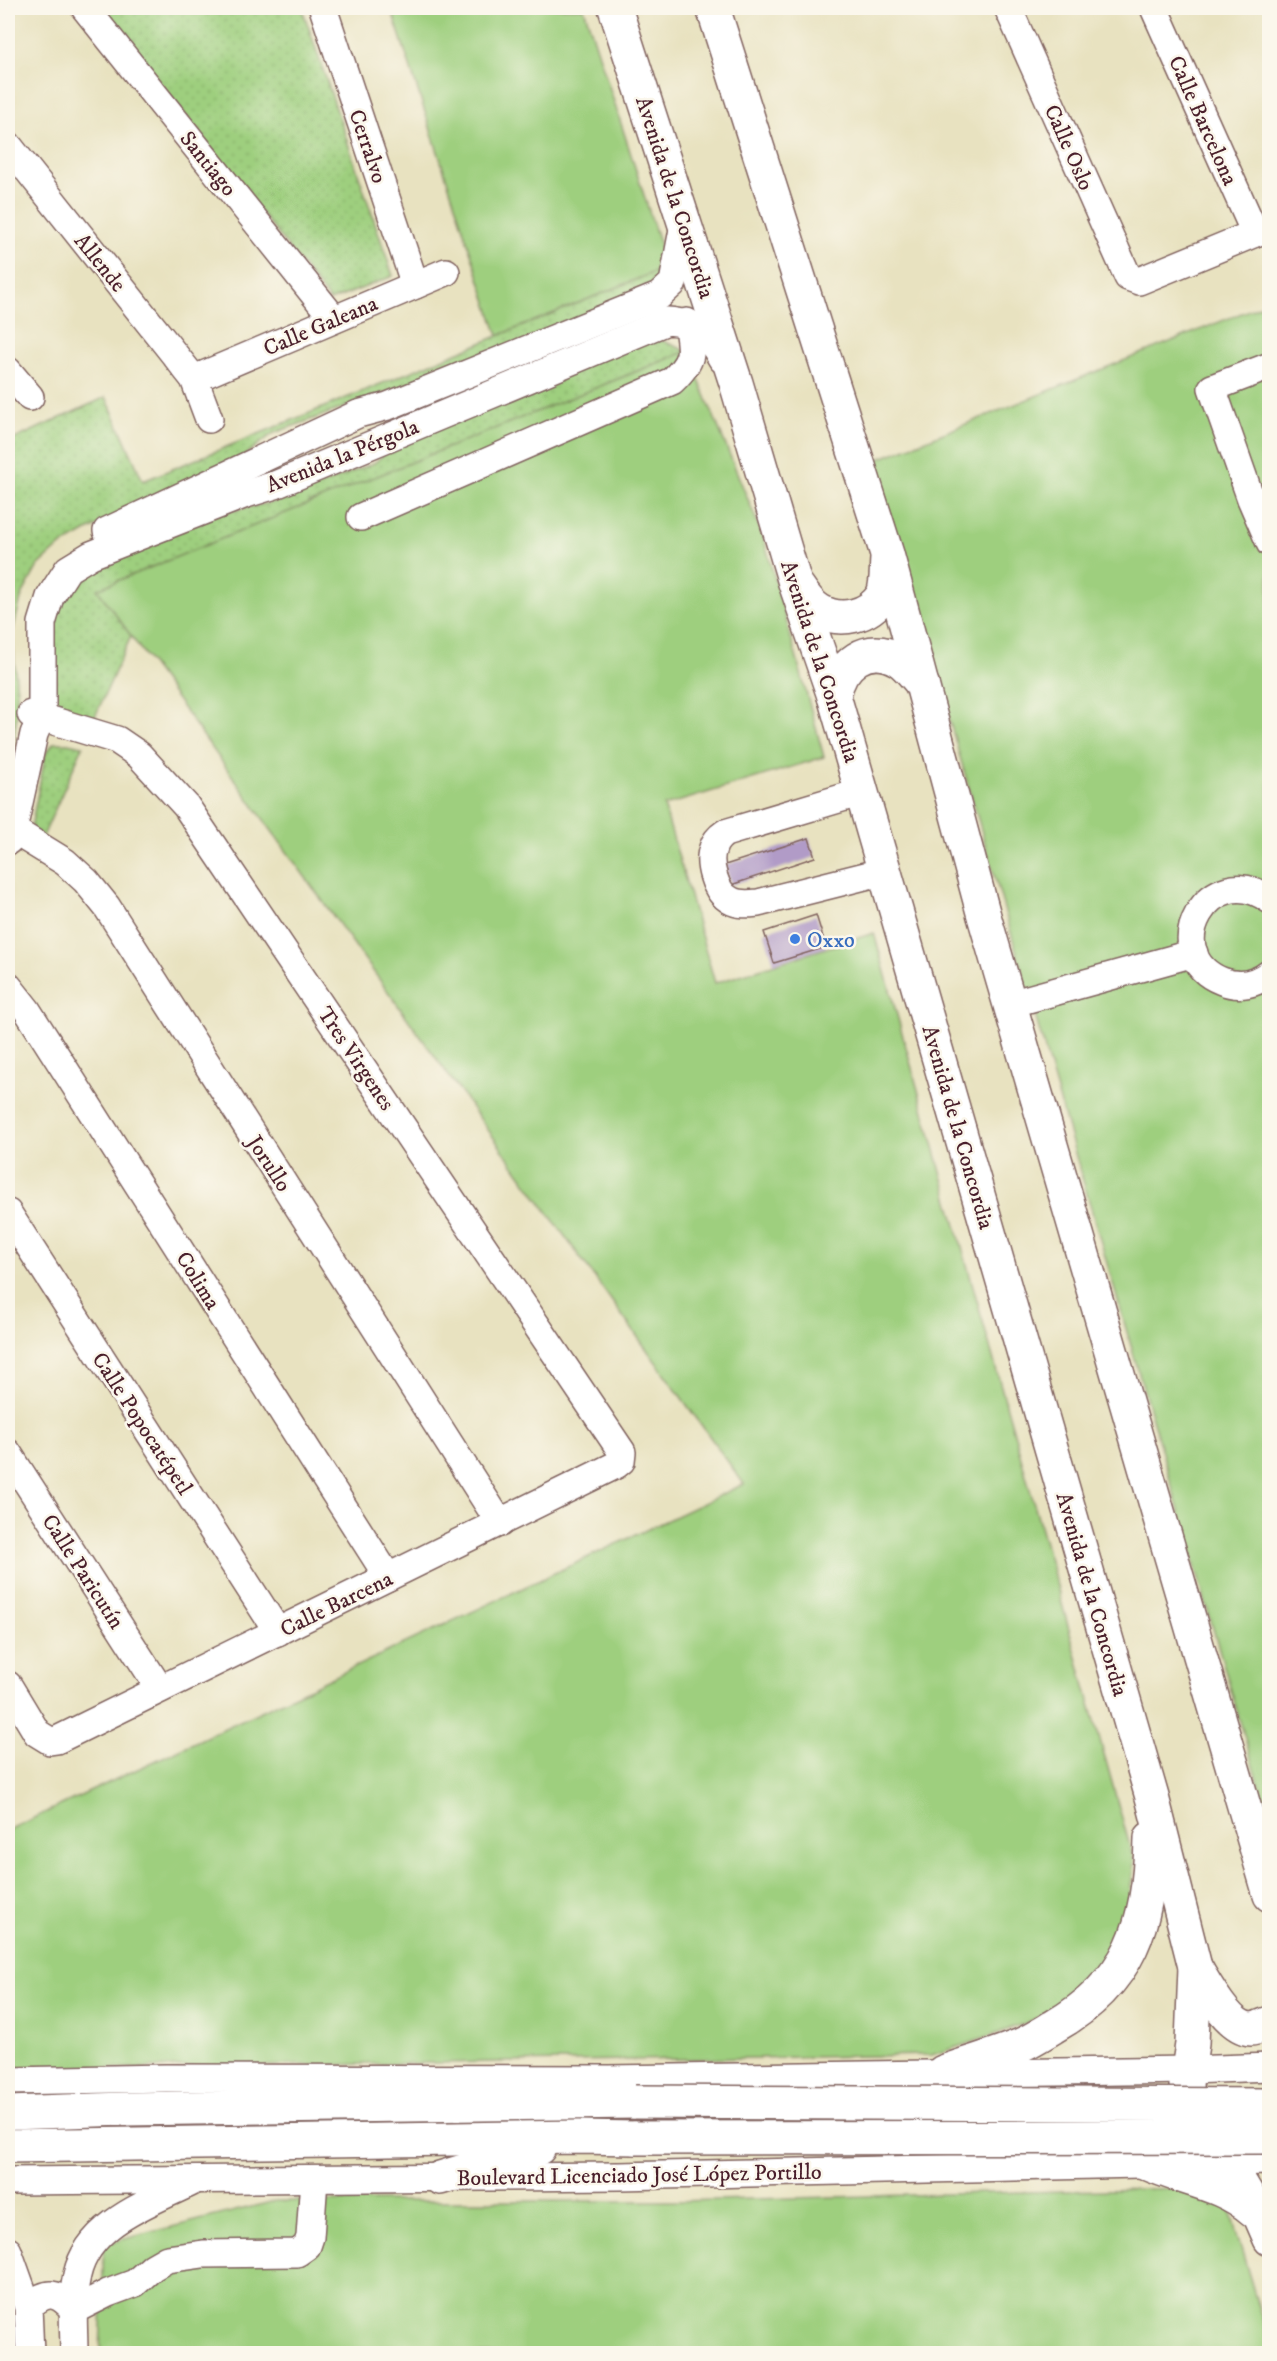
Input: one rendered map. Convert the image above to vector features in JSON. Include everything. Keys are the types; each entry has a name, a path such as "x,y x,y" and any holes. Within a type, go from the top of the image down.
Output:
{"main road":[{"name":"Avenida de la Concordia","path":"615,8 736,383 795,583 834,696 1152,1797 1195,1967 1189,2070 1186,2084 1187,2107 1193,2124 1203,2140 1227,2161 1265,2228"},
{"path":"720,14 887,554 1010,1004 1269,1895"},
{"path":"795,583 806,599 819,611 836,617 855,616 871,608 883,594 887,554"},
{"path":"834,696 837,681 845,667 857,658 871,653 887,654 901,661 922,684"},
{"path":"943,2072 1023,2044 1078,2013 1114,1978 1133,1944 1144,1915 1150,1876 1152,1797"},
{"path":"1195,1967 1225,2013 1240,2026 1252,2029 1269,2023"},
{"path":"8,2113 125,2109 635,2103 1269,2105"},
{"path":"440,2178 578,2137"},
{"name":"Boulevard Licenciado José López Portillo","path":"8,2146 578,2137 1269,2137"},
{"path":"1146,2163 1170,2174 1227,2191 1265,2228"}],"street":[{"name":"Santiago","path":"85,8 334,319"},
{"name":"Cerralvo","path":"323,8 416,285"},
{"name":"Calle Oslo","path":"1008,8 1128,277 1139,281 1262,230"},
{"name":"Calle Barcelona","path":"1154,8 1262,230"},
{"name":"Allende","path":"8,145 194,379 210,419"},
{"name":"Avenida la Pérgola","path":"241,482 358,414 388,406 659,297 673,282 684,224"},
{"name":"Calle Galeana","path":"194,379 446,272"},
{"name":"Avenida la Pérgola","path":"36,722 26,638 29,614 46,574 61,556 98,535 241,482 320,466 667,321 687,322"},
{"path":"687,322 702,330 718,351 736,383"},
{"path":"361,517 672,381 687,367 692,349 687,322"},
{"path":"1269,366 1212,388 1269,543"},
{"path":"8,371 30,398"},
{"path":"388,406 398,432"},
{"path":"10,835 36,722"},
{"name":"Tres Virgenes","path":"36,722 117,740 139,754 186,806 618,1444 622,1452 621,1461 616,1465"},
{"path":"862,792 724,833 713,846 712,869 724,896 742,904 758,903 885,871"},
{"name":"Jorullo","path":"10,835 65,862 86,881 107,907 500,1522"},
{"path":"1269,900 1254,891 1239,888 1224,891 1210,898 1200,908 1193,922 1191,937 1194,953 1202,967 1214,978 1230,984 1246,984 1262,979 1269,973"},
{"path":"1010,1004 1194,953"},
{"name":"Colima","path":"8,986 27,1010 388,1577"},
{"name":"Calle Popocatépetl","path":"8,1214 278,1632"},
{"name":"Calle Paricutín","path":"8,1453 160,1689"},
{"name":"Calle Barcena","path":"8,1685 38,1733 50,1742 57,1740 616,1465"},
{"path":"8,2081 166,2078 608,2079 1269,2067"},
{"path":"1088,2070 1111,2082 1120,2091 1128,2116 1122,2141 1104,2160 1092,2165"},
{"name":"Boulevard Licenciado José López Portillo","path":"8,2181 440,2178 1269,2161"},
{"path":"74,2354 76,2277 81,2262 101,2233 123,2217 198,2179"},
{"path":"74,2310 135,2283 153,2267 167,2259 202,2254 297,2253 307,2246 310,2237 314,2179"},
{"path":"8,2251 28,2307 30,2354"},
{"path":"28,2307 43,2296 49,2295 59,2296 74,2310"}],"green space":[{"path":"102,8 302,8 393,276 330,301"},
{"path":"391,8 584,8 667,267 498,336"},
{"path":"667,267 644,300 274,433 217,476 91,529 59,547 38,566 22,595 12,634 18,703 8,795 8,442 106,397 143,481"},
{"path":"1269,302 1269,1821 874,461"},
{"path":"638,340 663,341 687,351 97,589 131,636 94,719 56,712 51,702 55,602 72,577 220,513 285,500 374,463 405,436"},
{"path":"687,351 763,536 824,757 664,806 715,983 874,933 1134,1861 1128,1911 1115,1949 1088,1983 1044,2016 932,2055 8,2070 8,1830 744,1484 97,589"},
{"path":"54,743 83,746 41,841 31,827 46,752"},
{"path":"1223,2187 1270,2346 1269,2354 100,2354 104,2244 275,2201 678,2201"}],"building":[{"name":"Oxxo","path":"809,838 815,857 731,885 725,865"},
{"name":"Oxxo","path":"816,915 826,947 774,963 764,932"}],"place":[{"name":"Oxxo","path":"795,939"}]}
